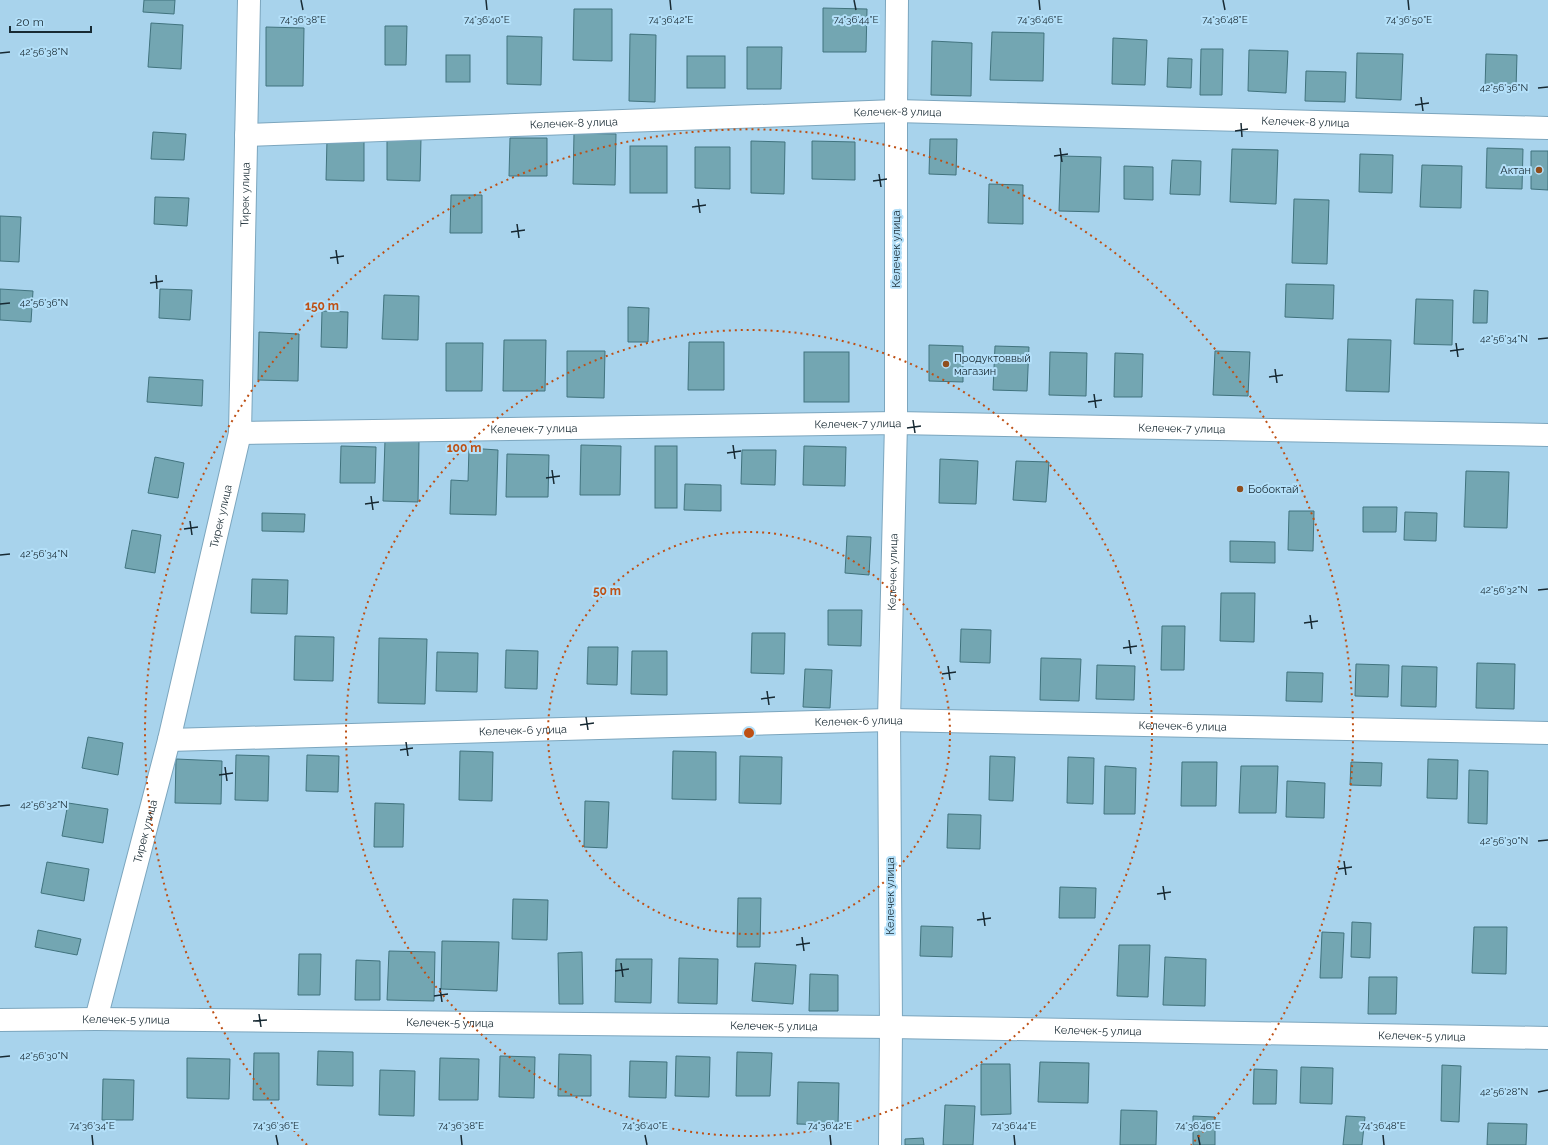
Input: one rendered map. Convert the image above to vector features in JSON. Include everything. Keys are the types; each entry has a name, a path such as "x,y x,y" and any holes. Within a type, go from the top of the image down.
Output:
{"street":[{"name":"Тирек улица","path":"96,1020 170,740 240,433 249,0"},
{"name":"Келечек улица","path":"890,1145 891,1027 889,720 896,423 897,0"},
{"name":"Келечек-8 улица","path":"246,135 896,111 1548,128"},
{"name":"Келечек-7 улица","path":"240,433 896,423 1548,435"},
{"name":"Келечек-6 улица","path":"170,740 889,720 1548,733"},
{"name":"Келечек-5 улица","path":"0,1020 891,1027 1548,1038"}],"building":[{"path":"144,0 175,0 174,14 143,12"},
{"path":"823,8 867,9 866,52 823,52"},
{"path":"574,9 612,9 612,61 573,60"},
{"path":"151,23 183,25 181,69 148,67"},
{"path":"385,26 407,26 406,65 385,65"},
{"path":"266,27 304,28 303,86 266,86"},
{"path":"992,32 1044,33 1043,81 990,80"},
{"path":"630,34 656,35 655,102 629,101"},
{"path":"507,36 542,37 541,85 507,84"},
{"path":"1113,38 1147,40 1145,85 1112,84"},
{"path":"932,41 972,43 971,96 931,95"},
{"path":"747,47 782,47 781,89 747,89"},
{"path":"1201,49 1223,49 1222,95 1200,95"},
{"path":"1249,50 1288,51 1286,93 1248,91"},
{"path":"1357,53 1403,54 1401,100 1356,98"},
{"path":"1486,54 1517,55 1516,88 1485,88"},
{"path":"446,55 470,55 470,82 446,82"},
{"path":"687,56 725,56 725,88 687,88"},
{"path":"1168,58 1192,59 1191,88 1167,87"},
{"path":"1306,71 1346,72 1345,102 1305,101"},
{"path":"153,132 186,134 184,160 151,159"},
{"path":"574,133 616,134 615,185 573,184"},
{"path":"510,138 547,138 547,176 509,176"},
{"path":"327,139 364,139 364,181 326,180"},
{"path":"387,139 421,139 420,181 387,180"},
{"path":"930,139 957,139 956,175 929,174"},
{"path":"751,141 785,142 784,194 751,193"},
{"path":"812,141 855,142 855,180 812,179"},
{"path":"630,146 667,146 667,193 630,193"},
{"path":"695,147 730,147 730,189 695,188"},
{"path":"1487,148 1523,149 1522,189 1486,188"},
{"path":"1232,149 1278,150 1276,204 1230,202"},
{"name":"Актан","path":"1531,151 1548,151 1548,190 1531,189"},
{"path":"1360,154 1393,155 1392,193 1359,192"},
{"path":"1061,156 1101,157 1099,212 1059,211"},
{"path":"1172,160 1201,161 1200,195 1170,194"},
{"path":"1422,165 1462,166 1461,208 1420,207"},
{"path":"1124,166 1153,167 1153,200 1124,199"},
{"path":"989,184 1023,185 1023,224 988,223"},
{"path":"451,195 482,195 482,233 450,233"},
{"path":"155,197 189,198 187,226 154,224"},
{"path":"1294,199 1329,200 1327,264 1292,263"},
{"path":"0,216 21,217 19,262 0,261"},
{"path":"1286,284 1334,285 1333,319 1285,317"},
{"path":"0,289 33,291 31,322 0,320"},
{"path":"160,289 192,290 190,320 159,318"},
{"path":"1474,290 1488,291 1487,323 1473,323"},
{"path":"384,295 419,296 418,340 382,339"},
{"path":"1416,299 1453,300 1452,345 1414,344"},
{"path":"628,307 649,308 648,342 628,342"},
{"path":"322,311 348,312 347,348 321,347"},
{"path":"259,332 299,334 298,381 258,380"},
{"path":"1348,339 1391,340 1389,392 1346,391"},
{"path":"504,340 546,340 545,391 503,391"},
{"path":"689,342 724,342 724,390 688,390"},
{"path":"446,343 483,343 482,391 446,391"},
{"name":"Продуктоввый магазин","path":"929,345 963,346 963,382 929,381"},
{"path":"995,346 1029,347 1027,391 993,390"},
{"path":"567,351 605,351 604,398 567,397"},
{"path":"1215,351 1250,352 1248,396 1213,395"},
{"path":"804,352 849,352 849,402 804,402"},
{"path":"1050,352 1087,353 1086,396 1049,395"},
{"path":"1115,353 1143,354 1142,397 1114,397"},
{"path":"149,377 203,380 202,406 147,402"},
{"path":"385,440 419,441 418,502 383,501"},
{"path":"581,445 621,446 620,495 580,495"},
{"path":"341,446 376,447 375,483 340,483"},
{"path":"655,446 677,446 677,508 655,508"},
{"path":"804,446 846,447 845,486 803,485"},
{"path":"469,448 498,450 496,515 450,514 451,480 468,481"},
{"path":"742,450 776,450 775,485 741,484"},
{"path":"507,454 549,455 548,497 506,497"},
{"path":"155,457 184,463 178,498 148,493"},
{"path":"940,459 978,461 976,504 939,503"},
{"path":"1016,461 1049,462 1046,502 1013,500"},
{"path":"1466,471 1509,472 1507,528 1464,527"},
{"path":"685,484 721,485 721,511 684,510"},
{"path":"1363,507 1397,507 1396,532 1363,532"},
{"path":"1289,511 1314,511 1313,551 1288,550"},
{"path":"1405,512 1437,513 1436,541 1404,540"},
{"path":"262,513 305,514 304,532 262,531"},
{"path":"132,530 161,535 155,573 125,568"},
{"path":"847,536 871,537 869,575 845,573"},
{"path":"1230,541 1275,542 1275,563 1230,562"},
{"path":"252,579 288,580 287,614 251,613"},
{"path":"1221,593 1255,593 1254,642 1220,641"},
{"path":"828,610 862,610 861,646 828,645"},
{"path":"1162,626 1185,626 1184,670 1161,670"},
{"path":"961,629 991,630 990,663 960,662"},
{"path":"752,633 785,633 784,674 751,673"},
{"path":"295,636 334,637 333,681 294,680"},
{"path":"379,638 427,639 425,704 378,703"},
{"path":"588,647 618,647 617,685 587,684"},
{"path":"506,650 538,651 537,689 505,688"},
{"path":"632,651 667,651 667,695 631,694"},
{"path":"437,652 478,653 477,692 436,691"},
{"path":"1041,658 1081,659 1079,701 1040,700"},
{"path":"1477,663 1515,664 1514,709 1476,708"},
{"path":"1356,664 1389,665 1388,697 1355,696"},
{"path":"1097,665 1135,666 1134,700 1096,699"},
{"path":"1402,666 1437,667 1436,707 1401,706"},
{"path":"805,669 832,670 830,708 803,707"},
{"path":"1287,672 1323,673 1322,702 1286,701"},
{"path":"88,737 123,743 118,775 82,768"},
{"path":"460,751 493,752 492,801 459,800"},
{"path":"673,751 716,752 716,800 672,799"},
{"path":"236,755 269,756 268,801 235,800"},
{"path":"307,755 339,756 338,792 306,791"},
{"path":"740,756 782,757 781,804 739,803"},
{"path":"990,756 1015,757 1013,801 989,800"},
{"path":"1068,757 1094,758 1093,804 1067,803"},
{"path":"176,759 222,761 221,804 175,803"},
{"path":"1428,759 1458,760 1457,799 1427,798"},
{"path":"1182,762 1217,762 1216,806 1181,806"},
{"path":"1351,762 1382,763 1381,786 1350,785"},
{"path":"1105,766 1136,768 1135,814 1104,814"},
{"path":"1241,766 1278,766 1276,813 1239,813"},
{"path":"1469,770 1488,771 1487,824 1468,823"},
{"path":"1287,781 1325,783 1324,818 1286,817"},
{"path":"585,801 609,802 607,848 584,847"},
{"path":"68,803 108,809 103,843 62,836"},
{"path":"375,803 404,804 403,847 374,847"},
{"path":"948,814 981,815 980,849 947,848"},
{"path":"47,862 89,869 84,901 41,893"},
{"path":"1060,887 1096,888 1095,918 1059,918"},
{"path":"738,898 761,898 760,947 737,947"},
{"path":"513,899 548,900 547,940 512,939"},
{"path":"1352,922 1371,923 1370,958 1351,957"},
{"path":"921,926 953,927 952,957 920,956"},
{"path":"1474,927 1507,927 1506,974 1472,973"},
{"path":"38,930 81,939 77,955 35,947"},
{"path":"1322,932 1344,933 1342,978 1320,978"},
{"path":"442,941 499,942 497,991 441,989"},
{"path":"1119,945 1150,945 1148,997 1117,996"},
{"path":"389,951 435,952 434,1001 387,1000"},
{"path":"582,952 583,1004 559,1004 558,953"},
{"path":"299,954 321,954 320,995 298,995"},
{"path":"1165,957 1206,959 1205,1006 1163,1005"},
{"path":"679,958 718,959 717,1004 678,1003"},
{"path":"616,959 652,959 651,1003 615,1002"},
{"path":"356,960 380,961 380,1000 355,1000"},
{"path":"755,963 796,965 793,1004 752,1001"},
{"path":"810,974 838,975 838,1011 809,1011"},
{"path":"1369,977 1397,977 1396,1014 1368,1014"},
{"path":"318,1051 353,1052 353,1086 317,1085"},
{"path":"737,1052 772,1053 770,1096 736,1096"},
{"path":"254,1053 279,1053 279,1100 253,1100"},
{"path":"559,1054 591,1055 591,1096 558,1096"},
{"path":"500,1056 535,1057 534,1098 499,1097"},
{"path":"676,1056 710,1057 709,1097 675,1096"},
{"path":"187,1058 230,1059 229,1099 187,1098"},
{"path":"440,1058 479,1059 478,1100 439,1100"},
{"path":"630,1061 667,1062 666,1098 629,1097"},
{"path":"1040,1062 1089,1063 1088,1103 1038,1102"},
{"path":"981,1064 1010,1064 1011,1114 981,1115"},
{"path":"1442,1065 1461,1066 1459,1122 1441,1121"},
{"path":"1301,1067 1333,1068 1332,1104 1300,1103"},
{"path":"1254,1069 1277,1070 1276,1104 1253,1104"},
{"path":"380,1070 415,1071 414,1116 379,1115"},
{"path":"103,1079 134,1080 133,1120 102,1120"},
{"path":"798,1082 839,1083 838,1125 797,1124"},
{"path":"945,1105 975,1106 973,1145 943,1145"},
{"path":"1121,1110 1157,1111 1156,1145 1120,1145"},
{"path":"1193,1116 1215,1117 1215,1145 1193,1145"},
{"path":"1346,1116 1365,1117 1362,1145 1343,1145"},
{"path":"1488,1123 1527,1124 1526,1145 1487,1145"},
{"path":"923,1138 924,1145 905,1145 905,1139"}],"place":[{"name":"Актан","path":"1539,170"},
{"name":"Продуктоввый магазин","path":"946,364"},
{"name":"Бобоктай","path":"1240,489"}]}
